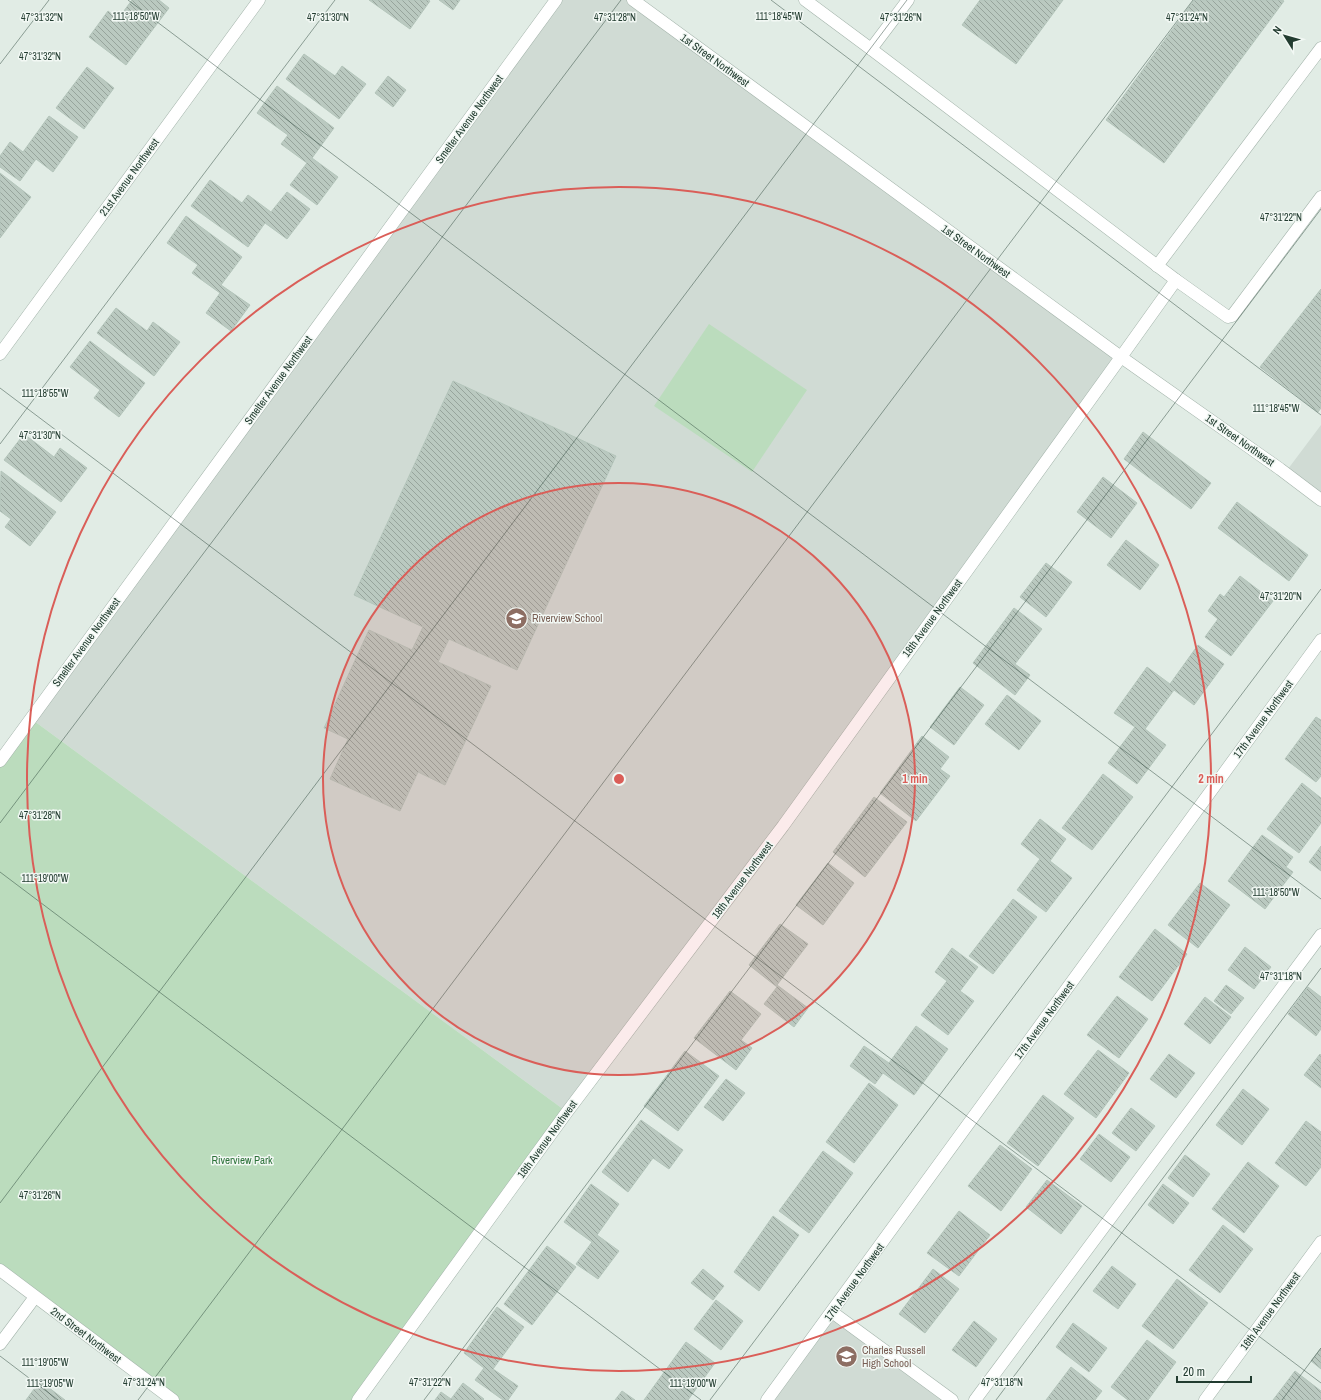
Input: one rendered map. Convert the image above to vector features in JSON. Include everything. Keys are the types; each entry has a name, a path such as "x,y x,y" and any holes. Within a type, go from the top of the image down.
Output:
{"street":[{"name":"21st Avenue Northwest","path":"0,354 259,0"},
{"name":"Smelter Avenue Northwest","path":"0,761 556,0"},
{"name":"1st Street Northwest","path":"633,0 1121,357 1280,469 1321,500"},
{"path":"805,0 1157,266 1228,317 1232,316 1321,197"},
{"path":"871,49 908,0"},
{"path":"1157,266 1321,48"},
{"name":"18th Avenue Northwest","path":"358,1400 567,1112 783,826 1176,280"},
{"name":"17th Avenue Northwest","path":"767,1400 1321,640"},
{"path":"975,1400 1321,935"},
{"name":"16th Avenue Northwest","path":"1205,1400 1321,1242"},
{"name":"2nd Street Northwest","path":"0,1270 173,1400"},
{"path":"0,1344 35,1297"},
{"path":"832,1312 952,1400"}],"shaded area":[{"name":"Riverview School","path":"556,0 633,0 1121,357 567,1112 30,718"},
{"path":"1321,425 1321,500 1285,473"},
{"name":"Charles Russell High School","path":"832,1312 952,1400 767,1400"}],"green space":[{"path":"709,324 807,390 752,472 654,406"},
{"name":"Riverview Park","path":"30,718 567,1112 358,1400 176,1400 0,1266 0,760"}],"building":[{"path":"132,0 159,0 169,8 126,65 89,37 108,11 118,19"},
{"path":"369,0 428,0 430,1 410,29"},
{"path":"439,0 460,0 453,10"},
{"path":"980,0 1063,0 1016,64 962,25"},
{"path":"1194,0 1284,1 1164,163 1106,120"},
{"path":"304,54 335,76 342,66 366,84 339,119 286,79"},
{"path":"87,67 114,88 84,129 56,108"},
{"path":"388,76 406,90 393,107 375,93"},
{"path":"277,86 334,128 312,158 338,177 317,205 290,185 307,163 281,144 288,135 257,113"},
{"path":"49,116 78,137 53,172 36,159 20,181 0,167 0,156 10,142 23,152"},
{"path":"0,173 31,197 0,238"},
{"path":"210,180 242,203 248,195 271,212 287,192 310,209 287,239 265,223 248,247 191,206"},
{"path":"186,216 242,257 221,285 250,305 231,331 206,313 220,293 192,273 198,265 167,243"},
{"path":"1321,289 1321,408 1318,412 1260,367"},
{"path":"116,308 147,331 153,322 180,342 154,376 97,333"},
{"path":"90,341 145,383 119,417 94,398 100,390 70,367"},
{"path":"453,381 616,456 517,670 449,639 438,662 491,686 445,785 418,772 400,811 330,779 348,739 324,728 369,630 412,650 423,627 354,595"},
{"path":"1143,432 1211,483 1191,509 1124,459"},
{"path":"24,434 54,457 60,448 87,468 61,502 4,460"},
{"path":"1,471 56,512 30,546 5,527 11,519 0,511"},
{"path":"1103,477 1137,503 1111,538 1077,512"},
{"path":"1237,502 1308,555 1289,581 1218,528"},
{"path":"1126,540 1159,565 1140,590 1107,565"},
{"path":"1046,563 1072,582 1046,617 1020,597"},
{"path":"1240,576 1273,601 1231,656 1205,637 1218,619 1208,611 1220,594 1224,597"},
{"path":"1014,608 1042,629 1015,664 1030,675 1015,695 973,663"},
{"path":"1198,645 1224,664 1194,705 1174,690 1145,729 1166,745 1137,784 1108,763 1135,727 1114,713 1147,667 1170,684"},
{"path":"960,687 984,705 954,745 930,727"},
{"path":"1007,695 1041,721 1019,750 985,724"},
{"path":"1316,717 1321,720 1321,776 1316,782 1285,759"},
{"path":"922,736 949,757 940,769 950,776 916,821 880,793"},
{"path":"1103,774 1133,797 1092,850 1062,828"},
{"path":"1302,783 1321,798 1321,823 1299,853 1267,829"},
{"path":"874,797 907,822 865,877 833,852"},
{"path":"1040,819 1066,839 1050,861 1072,878 1046,912 1017,890 1040,859 1021,844"},
{"path":"1262,835 1293,857 1286,867 1293,872 1265,909 1228,881"},
{"path":"1321,846 1321,871 1309,862"},
{"path":"828,863 854,883 823,925 796,905"},
{"path":"1200,883 1230,905 1198,948 1168,925"},
{"path":"1013,899 1037,917 993,974 969,956"},
{"path":"780,924 808,944 777,985 808,1008 794,1027 764,1004 777,987 749,965"},
{"path":"1155,929 1187,954 1152,1001 1119,977"},
{"path":"1245,947 1271,967 1254,989 1228,970"},
{"path":"952,948 978,967 960,991 974,1001 948,1035 921,1015 947,981 935,972"},
{"path":"1226,985 1244,998 1231,1014 1214,1001"},
{"path":"1308,987 1321,997 1321,1029 1316,1036 1288,1014"},
{"path":"730,991 761,1014 741,1040 752,1048 736,1070 694,1038"},
{"path":"1117,996 1148,1019 1119,1058 1087,1035"},
{"path":"1205,997 1231,1017 1210,1044 1184,1024"},
{"path":"916,1026 948,1049 914,1095 883,1073 875,1084 850,1066 864,1046 889,1063"},
{"path":"1098,1050 1129,1073 1096,1118 1064,1094"},
{"path":"685,1051 719,1076 678,1131 644,1106"},
{"path":"1169,1054 1195,1073 1176,1098 1150,1079"},
{"path":"1320,1054 1321,1056 1321,1088 1304,1075"},
{"path":"726,1079 745,1093 723,1121 704,1107"},
{"path":"869,1083 898,1105 854,1163 826,1142"},
{"path":"1243,1089 1269,1109 1242,1145 1216,1125"},
{"path":"1043,1095 1074,1118 1038,1166 1007,1143"},
{"path":"1131,1108 1155,1126 1136,1151 1112,1133"},
{"path":"641,1120 683,1150 669,1169 653,1158 628,1192 602,1172"},
{"path":"1306,1121 1321,1132 1321,1167 1306,1186 1275,1163"},
{"path":"1099,1134 1130,1157 1111,1182 1080,1159"},
{"path":"1000,1145 1032,1169 1001,1211 968,1186"},
{"path":"823,1151 853,1173 809,1233 779,1211"},
{"path":"1185,1155 1210,1174 1193,1197 1168,1178"},
{"path":"1248,1162 1279,1186 1244,1233 1212,1209"},
{"path":"1047,1180 1082,1206 1061,1234 1026,1207"},
{"path":"591,1184 619,1204 597,1235 619,1251 598,1279 576,1264 592,1242 564,1222"},
{"path":"1163,1184 1189,1203 1173,1224 1148,1205"},
{"path":"959,1211 990,1235 959,1276 927,1253"},
{"path":"773,1216 799,1235 759,1291 734,1272"},
{"path":"1223,1225 1253,1249 1220,1293 1189,1270"},
{"path":"547,1246 576,1267 532,1325 504,1304"},
{"path":"1112,1266 1136,1284 1118,1309 1093,1291"},
{"path":"703,1269 724,1286 713,1300 691,1283"},
{"path":"933,1269 959,1289 925,1333 899,1314"},
{"path":"1177,1279 1208,1303 1173,1349 1142,1326"},
{"path":"716,1300 743,1321 721,1350 694,1329"},
{"path":"497,1307 524,1327 493,1369 518,1386 508,1400 503,1400 475,1380 484,1368 464,1353"},
{"path":"974,1321 997,1339 976,1367 952,1350"},
{"path":"1073,1323 1107,1348 1089,1372 1056,1347"},
{"path":"1147,1340 1176,1362 1148,1400 1128,1400 1111,1387"},
{"path":"686,1342 715,1363 688,1400 644,1400"},
{"path":"1321,1348 1321,1369 1311,1361"},
{"path":"1071,1367 1102,1391 1095,1400 1046,1400"},
{"path":"1295,1371 1321,1391 1321,1400 1273,1400"},
{"path":"40,1381 65,1400 26,1400"},
{"path":"463,1383 484,1399 435,1400 441,1392 451,1399"},
{"path":"622,1391 635,1400 615,1400"}],"place":[{"name":"Riverview School","path":"516,618"},
{"name":"Charles Russell High School","path":"846,1356"}]}
